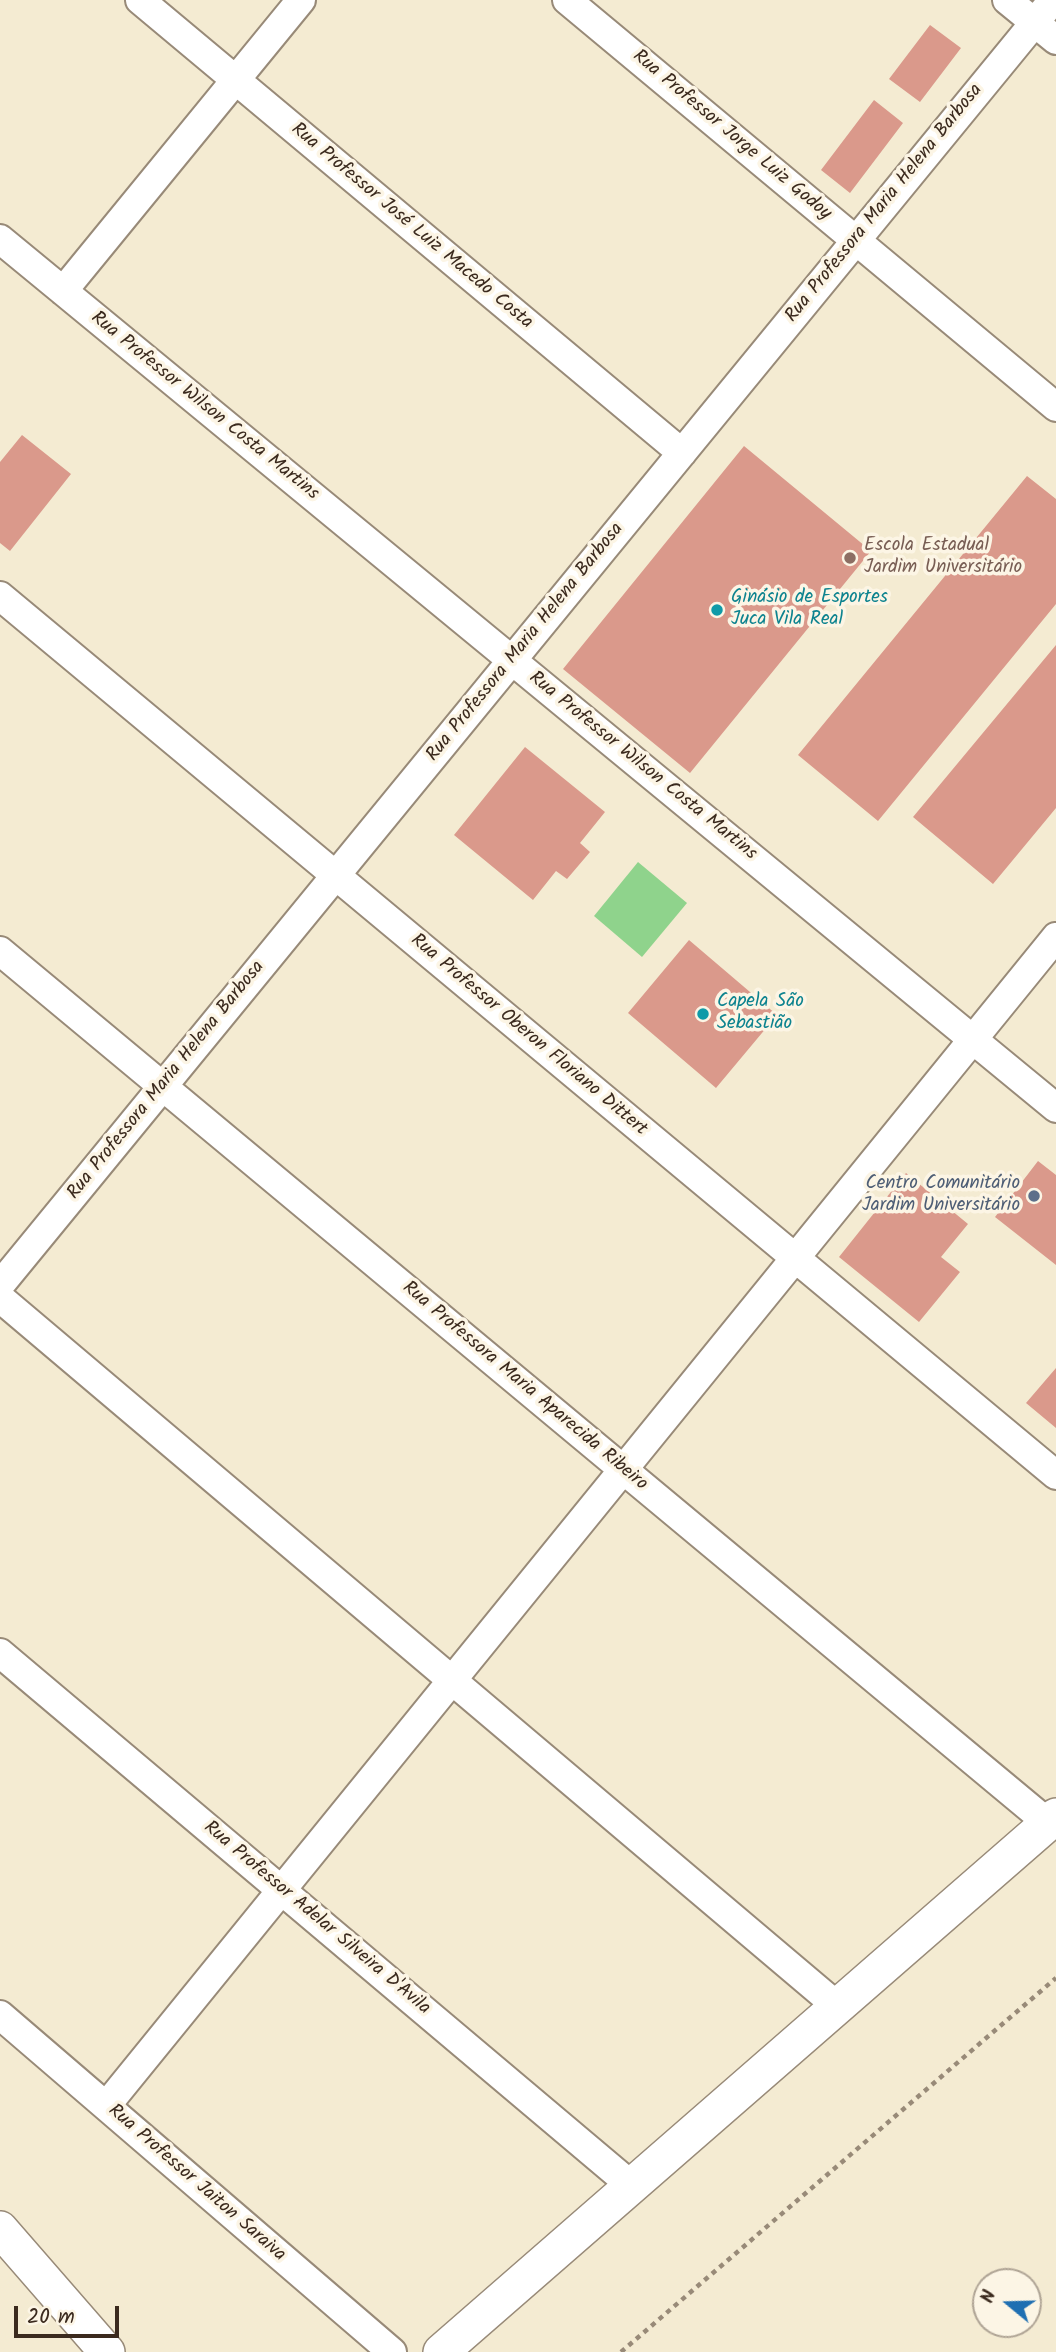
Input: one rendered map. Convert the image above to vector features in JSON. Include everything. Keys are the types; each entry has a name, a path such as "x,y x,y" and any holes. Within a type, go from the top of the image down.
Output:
{"street":[{"name":"Rua Professor José Luiz Macedo Costa","path":"141,0 682,453"},
{"path":"63,291 301,0"},
{"name":"Rua Professor Jorge Luiz Godoy","path":"567,0 1056,407"},
{"path":"1007,0 1056,40"},
{"name":"Rua Professora Maria Helena Barbosa","path":"0,1285 1052,0"},
{"name":"Rua Professor Wilson Costa Martins","path":"0,239 1056,1108"},
{"name":"Rua Professor Oberon Floriano Dittert","path":"0,596 1056,1475"},
{"path":"106,2106 1056,937"},
{"name":"Rua Professora Maria Aparecida Ribeiro","path":"0,951 623,1469 1052,1819"},
{"path":"0,1298 837,2006"},
{"name":"Rua Professor Adelar Silveira D'Avila","path":"0,1653 632,2186"},
{"path":"442,2352 1052,1819"},
{"name":"Rua Professor Jaiton Saraiva","path":"0,2015 392,2352"},
{"path":"0,2229 107,2352"}],"path":[{"path":"621,2352 1056,1978"}],"green space":[{"path":"638,862 687,903 642,957 594,916"}],"building":[{"path":"930,25 961,48 920,102 889,79"},
{"path":"874,100 903,123 850,193 821,170"},
{"path":"22,435 71,474 10,551 0,543 0,462"},
{"name":"Ginásio de Esportes Juca Vila Real","path":"744,446 871,551 690,773 563,669"},
{"path":"1027,476 1056,499 1056,604 878,821 798,755"},
{"path":"1056,645 1056,808 993,884 913,817"},
{"path":"525,747 605,812 580,843 590,852 567,879 556,871 533,900 454,835"},
{"name":"Capela São Sebastião","path":"689,940 777,1015 716,1088 628,1013"},
{"name":"Centro Comunitário Jardim Universitário","path":"1038,1161 1056,1175 1056,1265 995,1217"},
{"path":"906,1173 968,1224 941,1257 960,1272 919,1322 839,1257"},
{"path":"1056,1368 1056,1428 1026,1403"}],"place":[{"name":"Escola Estadual Jardim Universitário","path":"850,558"},
{"name":"Ginásio de Esportes Juca Vila Real","path":"717,610"},
{"name":"Capela São Sebastião","path":"703,1014"},
{"name":"Centro Comunitário Jardim Universitário","path":"1034,1196"}]}
